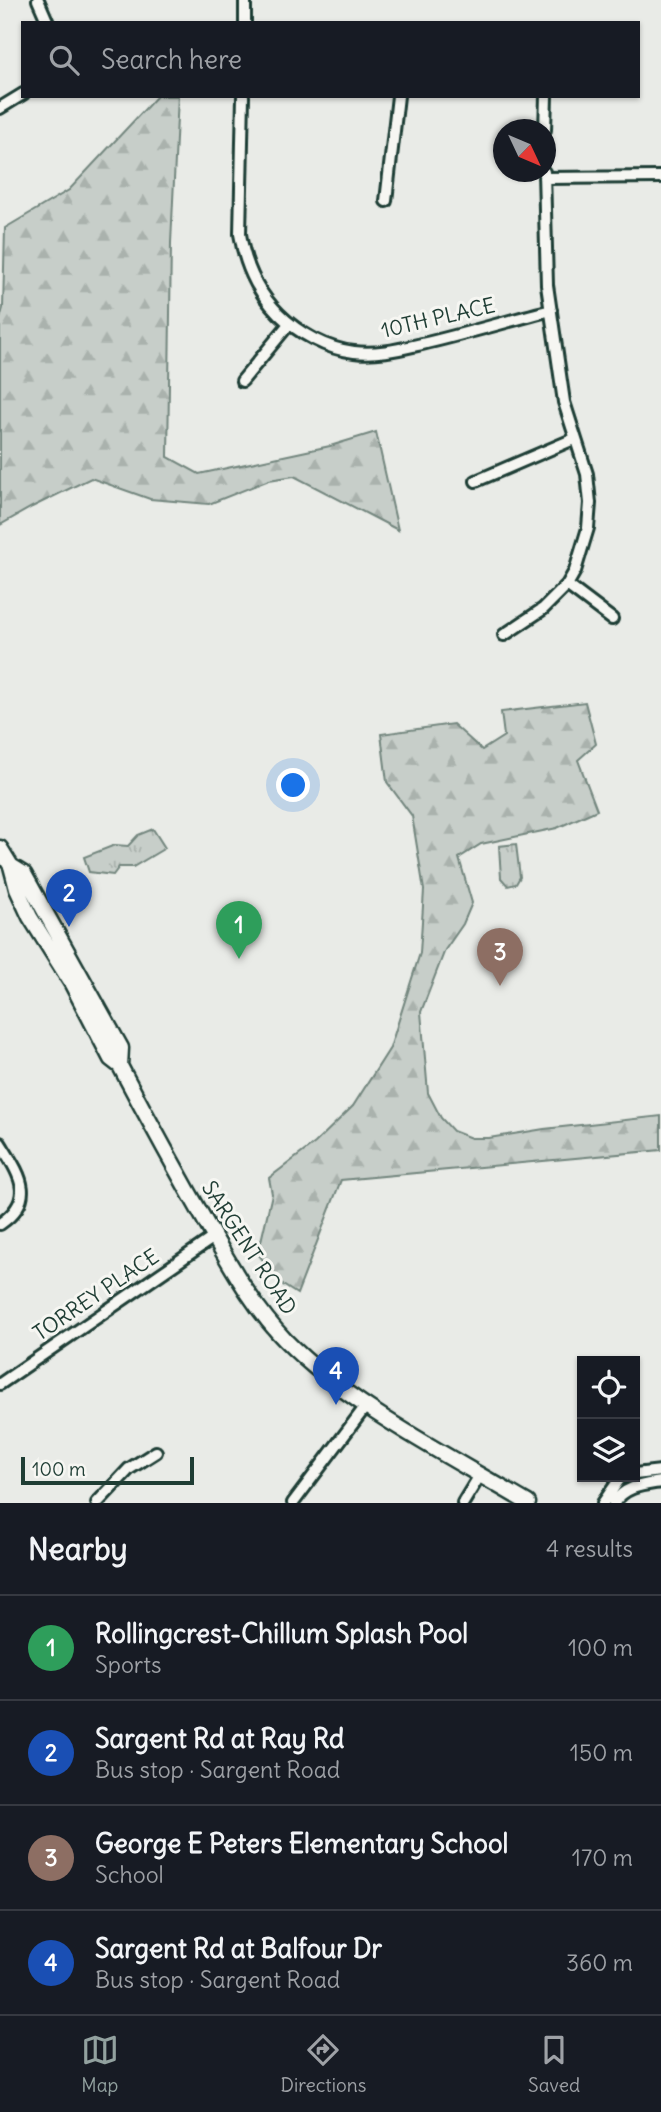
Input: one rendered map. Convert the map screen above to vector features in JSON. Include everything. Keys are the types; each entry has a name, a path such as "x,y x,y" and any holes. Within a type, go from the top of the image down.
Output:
{"main road":[{"name":"SARGENT ROAD","path":"0,848 11,866 24,874 73,959 121,1048 120,1066 175,1169 253,1301 283,1338 317,1369 366,1406 527,1503"}],"street":[{"path":"38,0 47,21"},
{"path":"245,0 245,21"},
{"path":"0,108 21,95"},
{"name":"10TH PLACE","path":"243,98 240,234 243,252 261,293 289,324 315,340 340,349 359,353 382,352 440,340 551,310"},
{"path":"386,201 398,98"},
{"path":"545,119 546,98"},
{"path":"556,175 661,177"},
{"path":"504,635 543,609 567,585 585,544 590,503 583,460 574,439 561,387 547,285 544,182"},
{"path":"243,381 289,324"},
{"path":"476,481 574,439"},
{"path":"567,585 612,619"},
{"path":"0,1143 18,1172 23,1187 20,1203 0,1224"},
{"name":"TORREY PLACE","path":"0,1384 215,1237"},
{"path":"293,1503 366,1406"},
{"path":"97,1503 129,1469 156,1452"},
{"path":"640,1473 661,1471"},
{"path":"463,1503 480,1475"},
{"path":"603,1503 618,1482"},
{"path":"614,1503 620,1494 642,1484 661,1482"}],"green space":[{"path":"155,98 178,98 171,243 168,457 199,474 330,446 376,432 398,530 294,476 269,480 209,504 150,499 91,478 0,525 0,319 3,308 5,228 69,190"},
{"path":"585,702 596,744 578,760 597,810 557,828 481,844 459,858 472,903 463,924 445,950 421,1012 428,1093 441,1118 453,1131 471,1138 661,1116 661,1150 341,1180 297,1294 283,1285 258,1254 272,1194 269,1178 315,1143 353,1106 390,1048 420,953 424,890 412,816 387,782 381,734 453,724 482,750 504,736 501,712"},
{"path":"153,829 165,848 133,867 119,867 113,875 89,872 84,857 115,845 128,846 138,835"},
{"path":"516,844 520,877 516,884 508,886 501,878 499,846"}],"place":[{"name":"Sargent Rd at Ray Rd","path":"69,927"},
{"name":"Rollingcrest-Chillum Splash Pool","path":"239,959"},
{"name":"George E Peters Elementary School","path":"500,986"},
{"name":"Sargent Rd at Balfour Dr","path":"336,1405"}]}
